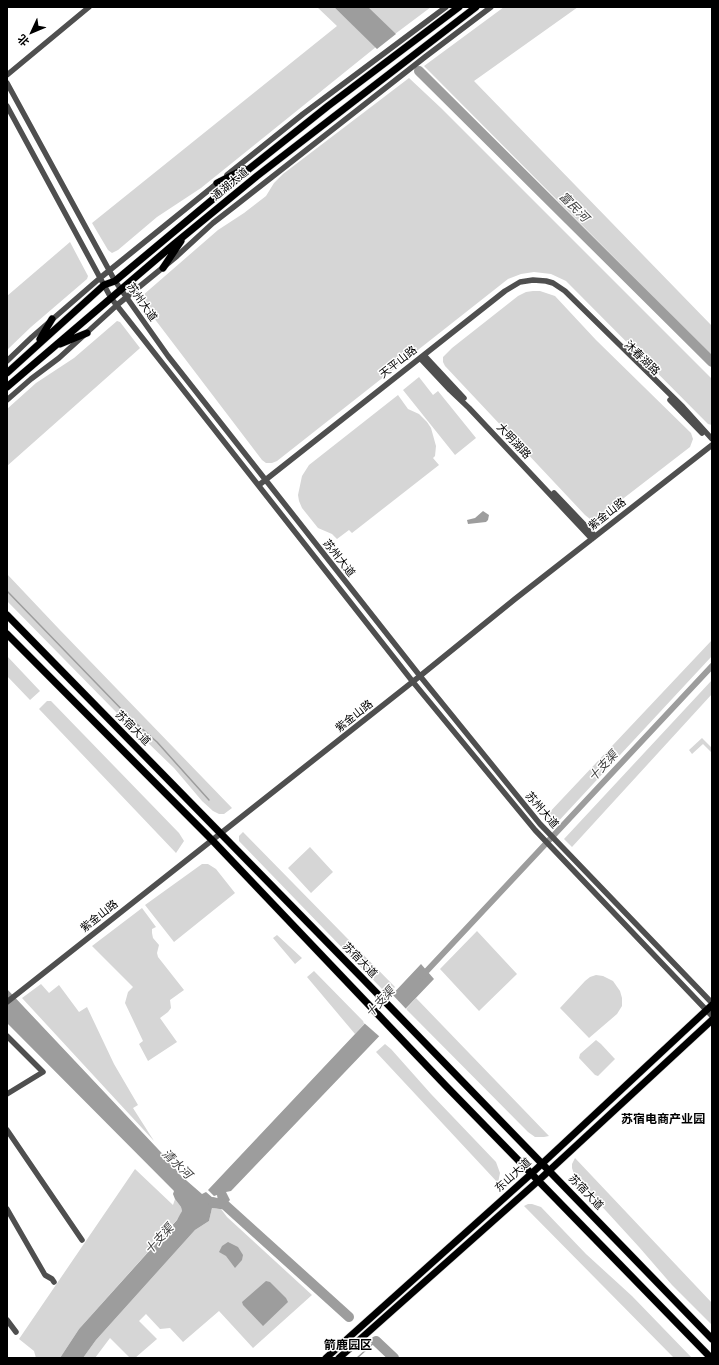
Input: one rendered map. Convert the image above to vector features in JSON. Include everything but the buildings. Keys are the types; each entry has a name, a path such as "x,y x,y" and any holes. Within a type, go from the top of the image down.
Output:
{"main road":[{"name":"通湖大道","path":"7,372 104,286 115,281 256,163 328,106 459,7"},
{"name":"通湖大道","path":"7,387 186,234 257,176 476,7"},
{"path":"217,183 256,163"},
{"path":"163,268 186,234"},
{"path":"35,347 52,319"},
{"path":"54,347 87,333"},
{"name":"苏宿大道","path":"7,615 403,1019 712,1339"},
{"path":"7,634 212,840 392,1030 711,1358"},
{"name":"东山大道","path":"326,1358 531,1174 711,1008"},
{"name":"东山大道","path":"339,1358 538,1181 712,1020"}],"street":[{"path":"7,75 89,7"},
{"path":"7,361 52,319 109,270 303,114 446,7"},
{"path":"7,400 31,379 59,358 213,223 491,7"},
{"name":"苏州大道","path":"7,83 115,281 168,356 420,676 540,824 711,1008"},
{"name":"苏州大道","path":"7,106 104,286 117,306 413,682 535,830 711,1008"},
{"name":"天平山路","path":"260,486 423,358 513,290 526,284 540,283 558,287"},
{"name":"沐春湖路","path":"558,287 572,297 607,334 683,407 712,439"},
{"name":"沐春湖路","path":"558,287 699,429 712,444"},
{"name":"大明湖路","path":"423,358 450,390 594,537"},
{"name":"紫金山路","path":"7,1002 712,444"},
{"path":"7,1036 43,1072 7,1094"},
{"path":"7,1130 82,1240"},
{"path":"7,1209 45,1276 52,1279 54,1282"},
{"path":"7,1320 16,1332"}],"shaded area":[{"path":"317,7 334,7 376,47 201,188 157,217 118,250 112,253 108,250 92,223 337,26"},
{"path":"334,7 368,7 396,34 377,49"},
{"path":"367,7 431,7 395,34"},
{"path":"504,7 578,7 474,81 712,326 712,356 424,66"},
{"path":"409,78 441,108 712,379 712,425 708,424 566,281 551,274 534,272 521,274 508,279 277,461 266,463 262,460 141,301 142,296 218,230 266,196 274,183 283,174"},
{"path":"70,242 88,276 87,279 31,327 7,350 7,296"},
{"path":"540,291 555,296 596,340 691,433 693,439 690,447 598,518 590,519 585,515 445,366 443,362 443,357 452,348 518,296 526,292"},
{"path":"117,321 120,322 140,348 7,466 7,409 36,383 74,358"},
{"path":"419,377 433,395 438,391 476,438 455,455 403,390"},
{"path":"398,395 408,409 419,414 431,428 436,446 435,456 433,458 439,465 352,533 349,530 337,539 332,534 318,528 302,508 298,495 302,476 309,465"},
{"path":"483,511 489,515 486,522 468,524 467,520 475,518"},
{"path":"7,574 232,808 224,814 219,814 213,811 202,801 174,768 116,712 7,601"},
{"path":"712,640 712,656 554,826 546,816"},
{"path":"7,656 40,691 30,700 7,676"},
{"path":"712,680 712,694 572,847 564,839"},
{"path":"47,701 51,701 179,833 184,841 176,853 39,709"},
{"path":"702,738 712,748 712,753 703,744 692,754 689,750"},
{"path":"243,832 395,987 390,992 385,987 382,989 239,841 239,836"},
{"path":"310,847 333,872 311,893 288,868"},
{"path":"202,864 208,864 216,869 235,893 174,942 145,905"},
{"path":"142,908 156,927 152,929 152,933 153,938 159,945 157,953 158,957 184,990 170,1000 171,1008 160,1018 177,1042 148,1061 139,1044 143,1041 125,1003 128,992 133,987 92,946"},
{"path":"477,931 517,974 479,1011 440,969"},
{"path":"277,935 302,958 295,964 273,938"},
{"path":"421,964 434,979 231,1191 226,1192 230,1200 221,1209 212,1208 209,1221 195,1230 96,1340 83,1358 60,1358 79,1329 177,1220 182,1211 173,1194 174,1191 7,1023 7,989 174,1166 179,1174 202,1194 206,1192 213,1198 211,1200 218,1201 217,1195 214,1196 208,1190"},
{"path":"314,971 365,1023 355,1034 307,977"},
{"path":"596,975 603,976 613,981 620,991 622,1006 617,1014 589,1038 560,1008 585,981"},
{"path":"41,984 49,993 59,985 79,1012 87,1007 114,1064 138,1105 133,1108 154,1141 22,998"},
{"path":"416,998 549,1136 535,1137 528,1132 406,1009"},
{"path":"596,1040 615,1059 598,1076 595,1075 579,1058 580,1054"},
{"path":"385,1044 496,1162 500,1173 498,1183 376,1052"},
{"path":"575,1158 712,1303 712,1325 672,1285 575,1177 572,1164"},
{"path":"135,1169 173,1205 175,1199 181,1207 181,1215 79,1329 60,1358 36,1358 34,1351 19,1339"},
{"path":"528,1204 541,1207 586,1254 632,1296 692,1358 674,1358 524,1206"},
{"path":"212,1208 221,1209 227,1217 312,1295 253,1348 219,1311 183,1342 170,1328 160,1329 146,1314 139,1321 157,1339 135,1358 130,1358 110,1338 95,1358 83,1358 96,1340 195,1230 209,1221"},
{"path":"228,1242 238,1247 243,1255 242,1260 235,1268 226,1256 219,1252 222,1246"},
{"path":"266,1281 270,1282 288,1302 263,1326 243,1305 242,1302"}],"pier":[{"path":"391,993 407,1010 380,1037 363,1022"}],"waterway":[{"name":"富民河","path":"419,71 712,362"},
{"path":"7,591 129,717 157,742 209,800"},
{"name":"十支渠","path":"422,976 712,666"},
{"name":"清水河","path":"213,1202 225,1205 349,1317"},
{"path":"357,1358 376,1341"},
{"name":"清水河","path":"376,1341 394,1358"}],"district":[{"name":"苏宿电商产业园","path":"663,1119"},
{"name":"箭鹿园区","path":"348,1345"}]}
